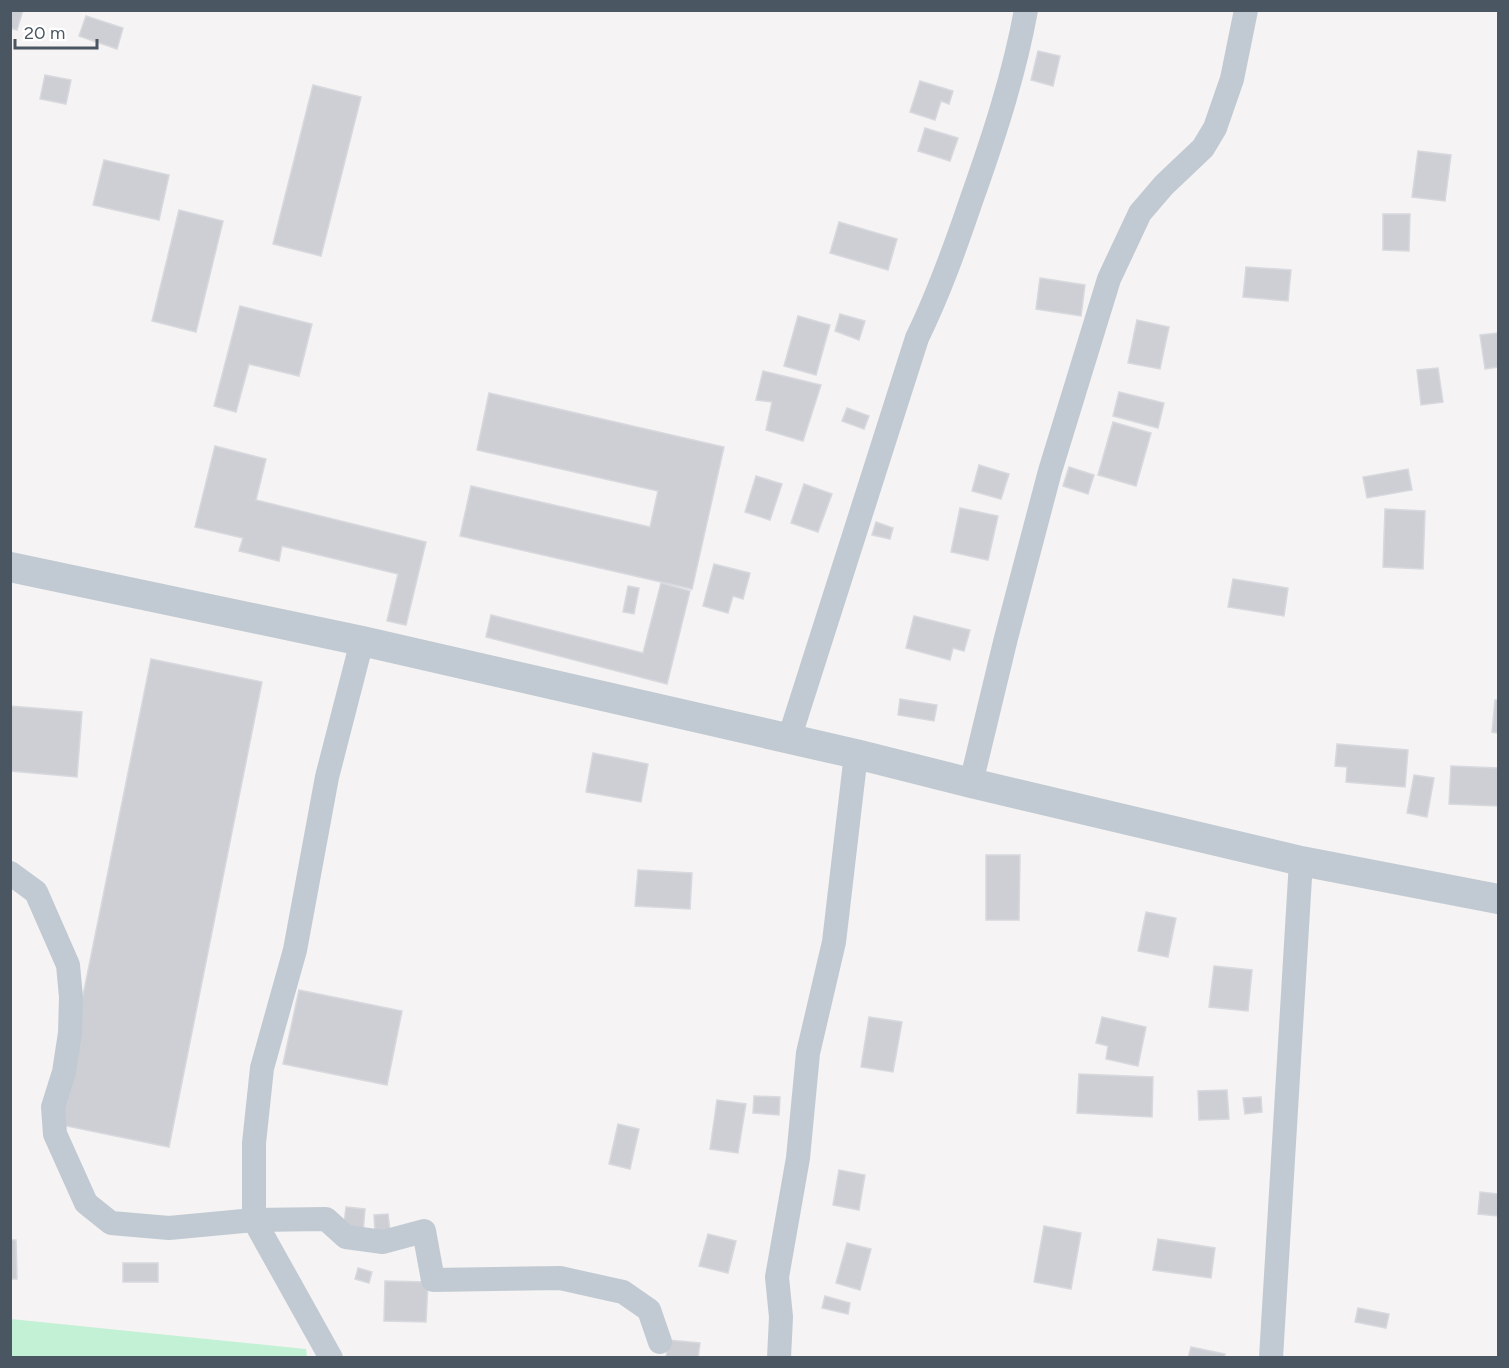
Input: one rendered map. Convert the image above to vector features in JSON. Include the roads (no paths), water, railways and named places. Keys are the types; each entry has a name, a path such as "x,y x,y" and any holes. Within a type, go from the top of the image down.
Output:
{"street":[{"path":"789,739 917,338 938,296 990,148 1019,48 1026,10"},
{"path":"971,783 1050,471 1109,279 1140,213 1164,185 1203,148 1215,128 1232,79 1246,10"},
{"path":"10,567 362,640 856,753 971,783 1300,861 1498,899"},
{"path":"332,1358 254,1220 254,1143 262,1068 296,950 327,777 362,640"},
{"path":"779,1358 781,1317 777,1277 798,1158 808,1053 834,942 856,753"},
{"path":"1271,1358 1300,861"},
{"path":"10,873 36,892 68,965 71,997 70,1033 64,1072 53,1107 56,1134 86,1203 111,1223 169,1228 254,1220 326,1219 346,1237 383,1242 424,1232 433,1280 560,1278 623,1292 649,1310 660,1342"}]}
